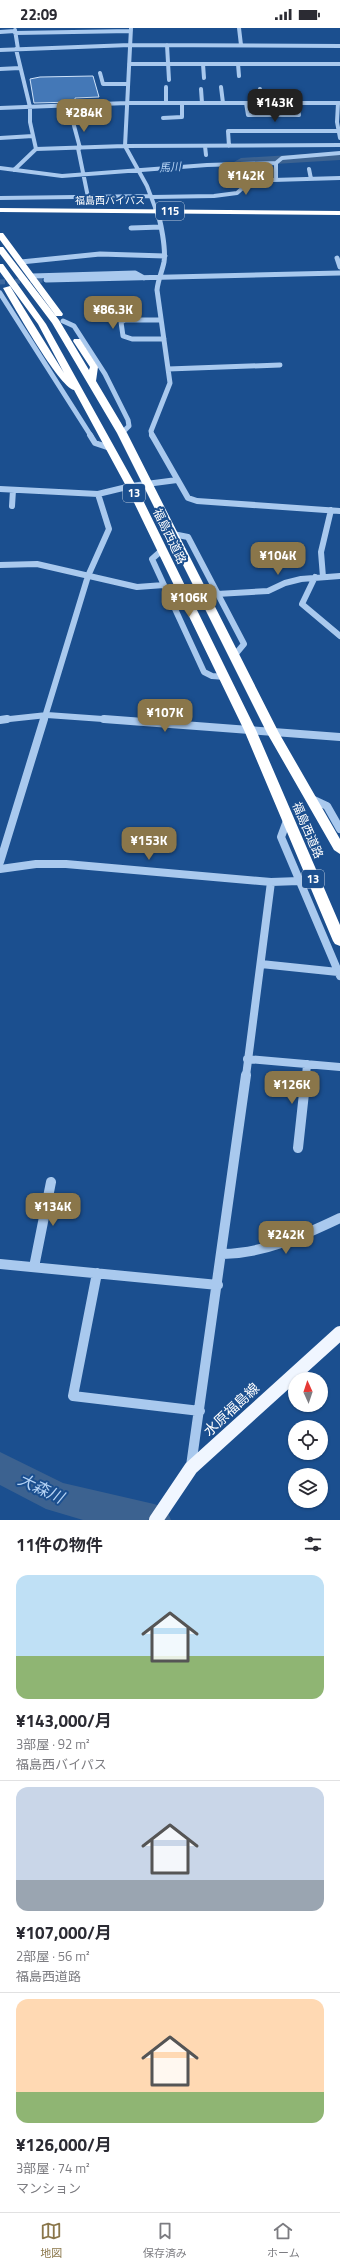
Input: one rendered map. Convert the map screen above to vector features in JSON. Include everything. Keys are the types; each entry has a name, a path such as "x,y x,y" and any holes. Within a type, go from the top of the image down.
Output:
{"highway":[{"name":"福島西バイパス","path":"0,210 340,218"},
{"name":"福島西バイパス","path":"0,215 340,213"},
{"path":"0,235 32,276 94,367 92,380"},
{"name":"福島西道路","path":"0,249 56,322 92,380 122,433 273,733 340,850"},
{"name":"福島西道路","path":"0,266 42,324 131,486 161,551 225,677 250,730 340,941"},
{"path":"0,280 59,372 82,396"}],"main road":[{"name":"水原福島線","path":"156,1520 191,1468 340,1333"}],"street":[{"path":"239,28 241,46"},
{"path":"0,32 131,30 125,146 159,213 165,256 156,290 170,383 151,430 152,437 188,498 197,501 340,511"},
{"path":"15,31 20,68 30,107 36,149"},
{"path":"0,50 130,45 340,46"},
{"path":"167,46 169,80"},
{"path":"129,64 340,64"},
{"path":"203,64 204,78"},
{"path":"238,64 239,76"},
{"path":"0,69 20,68"},
{"path":"100,73 103,84 128,84"},
{"path":"166,87 166,103"},
{"path":"221,87 223,103"},
{"path":"201,89 202,103"},
{"path":"260,89 262,103"},
{"path":"0,108 127,103 339,103 338,131 340,138"},
{"path":"164,118 182,118 182,103"},
{"path":"246,103 248,116 299,115 297,103"},
{"path":"73,122 88,197"},
{"path":"229,146 228,131 338,131"},
{"path":"0,138 33,136"},
{"path":"15,169 36,149 125,146 340,145"},
{"path":"205,146 206,154"},
{"path":"277,162 340,153"},
{"path":"0,168 52,175 304,160"},
{"path":"276,180 277,162"},
{"path":"309,169 311,179"},
{"path":"0,198 214,196 237,193 246,185 276,180 340,178"},
{"path":"131,228 161,227"},
{"path":"21,262 100,254 165,256"},
{"path":"337,258 340,267"},
{"path":"32,276 51,274 135,273 144,278"},
{"path":"46,280 340,274"},
{"path":"0,293 95,444 110,448"},
{"path":"161,320 125,320 121,322 121,333 123,336 132,339 164,339"},
{"path":"63,321 74,326 105,374 128,420 129,426 122,433"},
{"path":"168,369 280,365"},
{"path":"0,489 98,494 131,486 177,480"},
{"path":"12,506 13,490"},
{"path":"0,862 47,715 88,576 109,529 98,494"},
{"path":"322,577 320,569 322,545 331,510"},
{"path":"173,534 188,537 244,644 234,656"},
{"path":"161,551 152,559 204,672 212,676 225,677"},
{"path":"0,565 37,564 137,587 164,586"},
{"path":"217,594 268,591 285,583 322,577 340,576"},
{"path":"315,578 302,604 319,620 340,636"},
{"path":"0,720 47,715 340,737"},
{"path":"312,799 327,806 340,829"},
{"path":"288,818 281,837 339,974"},
{"path":"0,869 36,864 66,864 271,882 299,881"},
{"path":"191,1468 223,1254 271,882"},
{"path":"261,964 339,974"},
{"path":"247,1059 340,1067"},
{"path":"298,1148 307,1064"},
{"path":"34,1267 51,1182"},
{"path":"223,1254 240,1255 270,1249 294,1241 340,1218"},
{"path":"0,1264 218,1285"},
{"path":"97,1274 72,1396 200,1411"}],"building":[{"path":"93,76 99,97 75,98 75,102 34,103 30,79 40,77"}],"waterway":[{"name":"馬川","path":"241,162 340,156"},
{"name":"大森川","path":"0,1468 58,1498 154,1520"}],"tunnel":[{"path":"0,282 46,280"}]}
